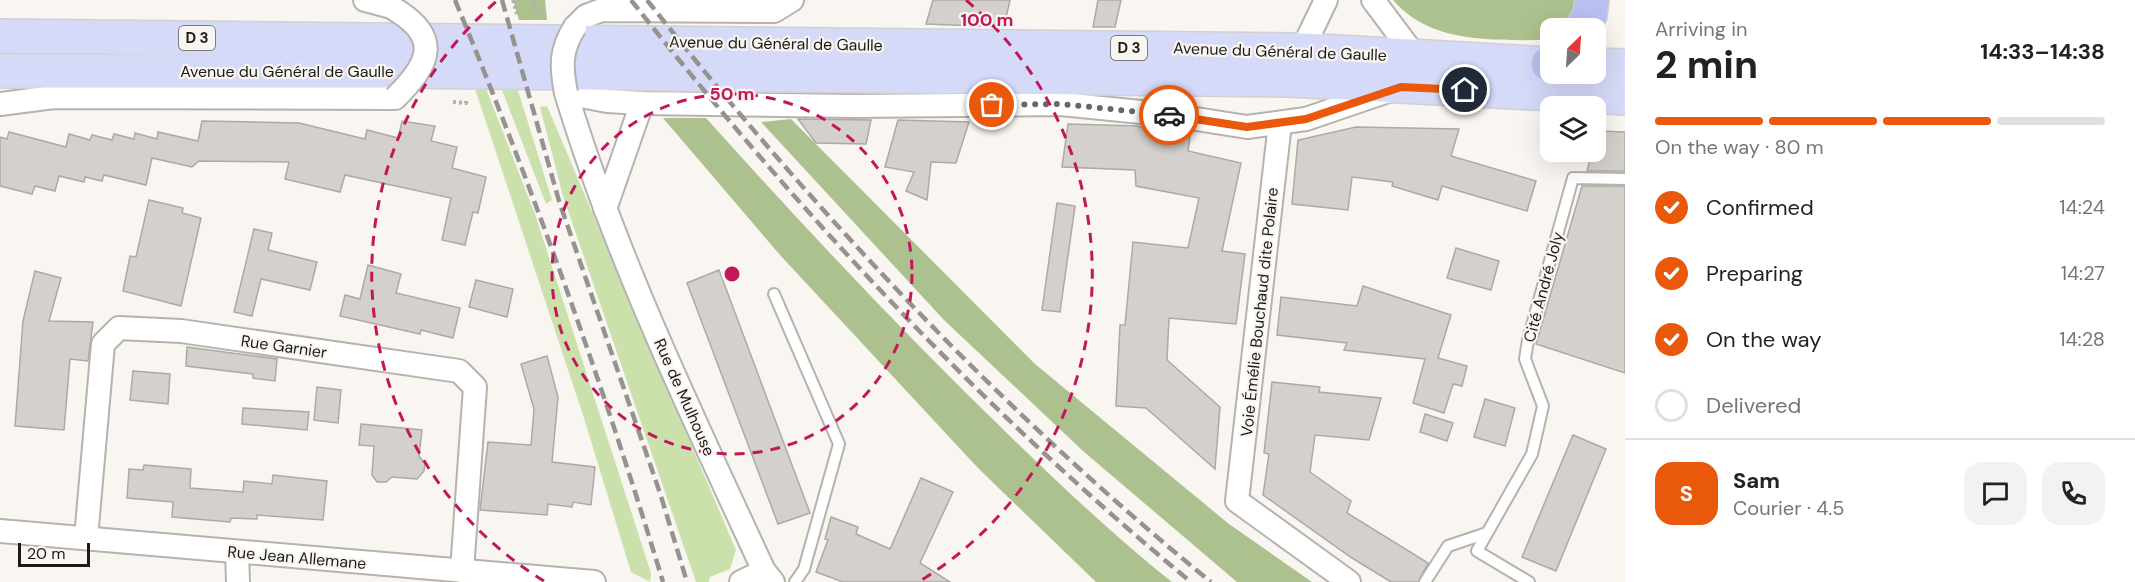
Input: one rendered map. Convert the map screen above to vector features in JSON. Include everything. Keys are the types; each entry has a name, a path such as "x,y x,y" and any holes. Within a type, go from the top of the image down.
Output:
{"highway":[{"path":"1588,18 1592,0"}],"main road":[{"name":"Avenue du Général de Gaulle","path":"0,36 1302,50 1540,62"},
{"path":"1606,65 1625,66"},
{"name":"Avenue du Général de Gaulle","path":"0,71 392,70 1265,79 1540,98"},
{"name":"Avenue du Général de Gaulle","path":"1606,100 1625,98"}],"street":[{"name":"Avenue du Général de Gaulle","path":"0,104 54,97 396,98 417,77 427,51 422,35 414,23 391,6 365,0"},
{"name":"Rue de Mulhouse","path":"769,576 675,378 605,209 566,93 561,61 563,48 575,27 586,16 602,10 774,12 792,0"},
{"path":"1302,50 1326,0"},
{"path":"1373,0 1415,56"},
{"name":"Avenue du Général de Gaulle","path":"566,93 607,101 642,103 853,106 1061,104 1171,115 1247,127 1306,119 1401,87"},
{"path":"605,209 642,103"},
{"name":"Voie Émélie Bouchaud dite Polaire","path":"1280,123 1237,501 1349,582"},
{"name":"Rue Garnier","path":"86,538 103,344 119,328 181,331 459,371 475,387 462,571"},
{"name":"Rue Jean Allemane","path":"0,531 594,582"},
{"path":"232,551 238,582"},
{"path":"741,582 769,576"}],"lane":[{"name":"Cité André Joly","path":"1529,582 1477,550 1532,454 1543,406 1525,359 1528,340 1573,178 1625,178"},
{"path":"774,294 839,444 804,569 795,582"},
{"path":"1425,582 1448,546 1487,533"}],"path":[{"path":"513,0 519,20"}],"green space":[{"path":"513,0 545,0 547,20 519,20"},
{"path":"1393,0 1585,0 1579,18 1540,18 1540,40 1466,37 1426,25 1409,15"},
{"path":"516,84 552,200 546,204 500,85"},
{"path":"474,86 485,86 535,214 651,573 650,582 631,572 583,415"},
{"path":"547,106 736,550 730,569 710,577 709,582 696,582 563,196 540,107"},
{"path":"663,118 706,118 856,281 973,400 1091,512 1172,582 1096,582 978,468 780,255"},
{"path":"791,119 1035,364 1229,524 1312,582 1237,582 1083,451 944,320 761,122"}],"building":[{"path":"933,0 1010,0 1004,27 926,24"},
{"path":"1098,0 1121,0 1115,27 1093,27"},
{"path":"798,119 871,120 866,144 816,143"},
{"path":"898,120 969,122 956,163 931,162 927,200 906,191 914,172 885,167"},
{"path":"202,121 299,123 365,139 367,130 398,138 402,121 435,126 431,141 457,147 452,168 486,177 478,213 473,212 465,245 442,240 451,198 345,175 340,192 285,179 289,162 199,161 192,167 152,158 146,185 104,175 102,181 85,177 84,182 59,176 55,191 35,186 32,194 0,186 0,137 7,139 9,132 66,147 69,134 90,140 92,135 112,140 114,134 134,139 135,133 157,139 158,132 198,141"},
{"path":"1068,124 1136,126 1190,137 1188,151 1241,163 1222,251 1245,254 1236,324 1169,318 1167,360 1220,407 1215,469 1146,408 1116,406 1120,325 1125,325 1133,242 1188,248 1199,198 1136,186 1135,170 1062,167"},
{"path":"1356,127 1459,129 1451,156 1536,181 1527,211 1442,186 1438,200 1392,186 1393,182 1352,177 1348,210 1292,204 1298,140"},
{"path":"1606,131 1625,132 1625,171 1587,171 1589,162 1606,162"},
{"path":"1582,186 1625,186 1625,373 1536,344"},
{"path":"149,200 183,208 182,213 201,218 181,306 123,291 130,256 136,257"},
{"path":"1057,203 1075,206 1060,312 1042,310"},
{"path":"254,229 272,233 268,250 317,262 310,290 261,279 252,316 234,312"},
{"path":"1456,248 1499,261 1491,290 1447,278"},
{"path":"368,265 401,274 396,293 460,308 453,338 421,330 420,334 340,316 345,295 360,299"},
{"path":"719,270 810,513 778,524 687,283"},
{"path":"35,271 61,278 49,321 93,322 88,361 70,359 64,430 15,426 23,321"},
{"path":"476,280 513,289 507,317 469,307"},
{"path":"1363,286 1451,315 1438,358 1467,366 1462,386 1453,384 1444,413 1413,403 1425,359 1344,350 1347,343 1277,335 1281,297 1357,306"},
{"path":"187,347 277,359 275,381 253,378 253,374 186,366"},
{"path":"547,356 558,397 552,462 595,467 591,505 573,502 572,507 548,504 547,515 480,510 488,442 531,445 534,409 521,364"},
{"path":"133,371 170,374 168,404 130,400"},
{"path":"1272,382 1320,387 1319,392 1381,398 1369,440 1315,435 1310,472 1351,501 1347,513 1428,563 1418,582 1391,582 1352,558 1263,495 1269,454 1264,453"},
{"path":"317,387 341,390 338,423 314,420"},
{"path":"1485,399 1515,408 1505,446 1474,437"},
{"path":"243,408 309,412 307,430 242,424"},
{"path":"1425,414 1453,423 1447,441 1420,432"},
{"path":"361,424 422,430 419,456 425,464 424,471 417,479 392,477 386,482 377,482 372,475 374,446 359,445"},
{"path":"1573,435 1606,449 1556,571 1522,557"},
{"path":"144,465 191,469 190,488 243,492 244,481 272,484 273,475 327,481 323,520 257,515 257,519 231,518 230,522 172,517 173,502 127,498 129,469 143,470"},
{"path":"921,478 953,492 920,563 950,582 843,582 816,572 828,540 825,539 831,517 858,527 856,534 890,549"}],"railway":[{"path":"455,0 566,288 592,361 663,582"},
{"path":"502,0 559,201 660,493 687,582"},
{"path":"631,0 760,156 895,306 1039,448 1191,582"},
{"path":"647,0 776,157 913,307 1058,449 1133,517 1211,582"}],"way so far":[{"path":"992,105 1061,104 1169,115"}],"route":[{"path":"1169,115 1247,127 1306,119 1401,87 1465,90"}]}
